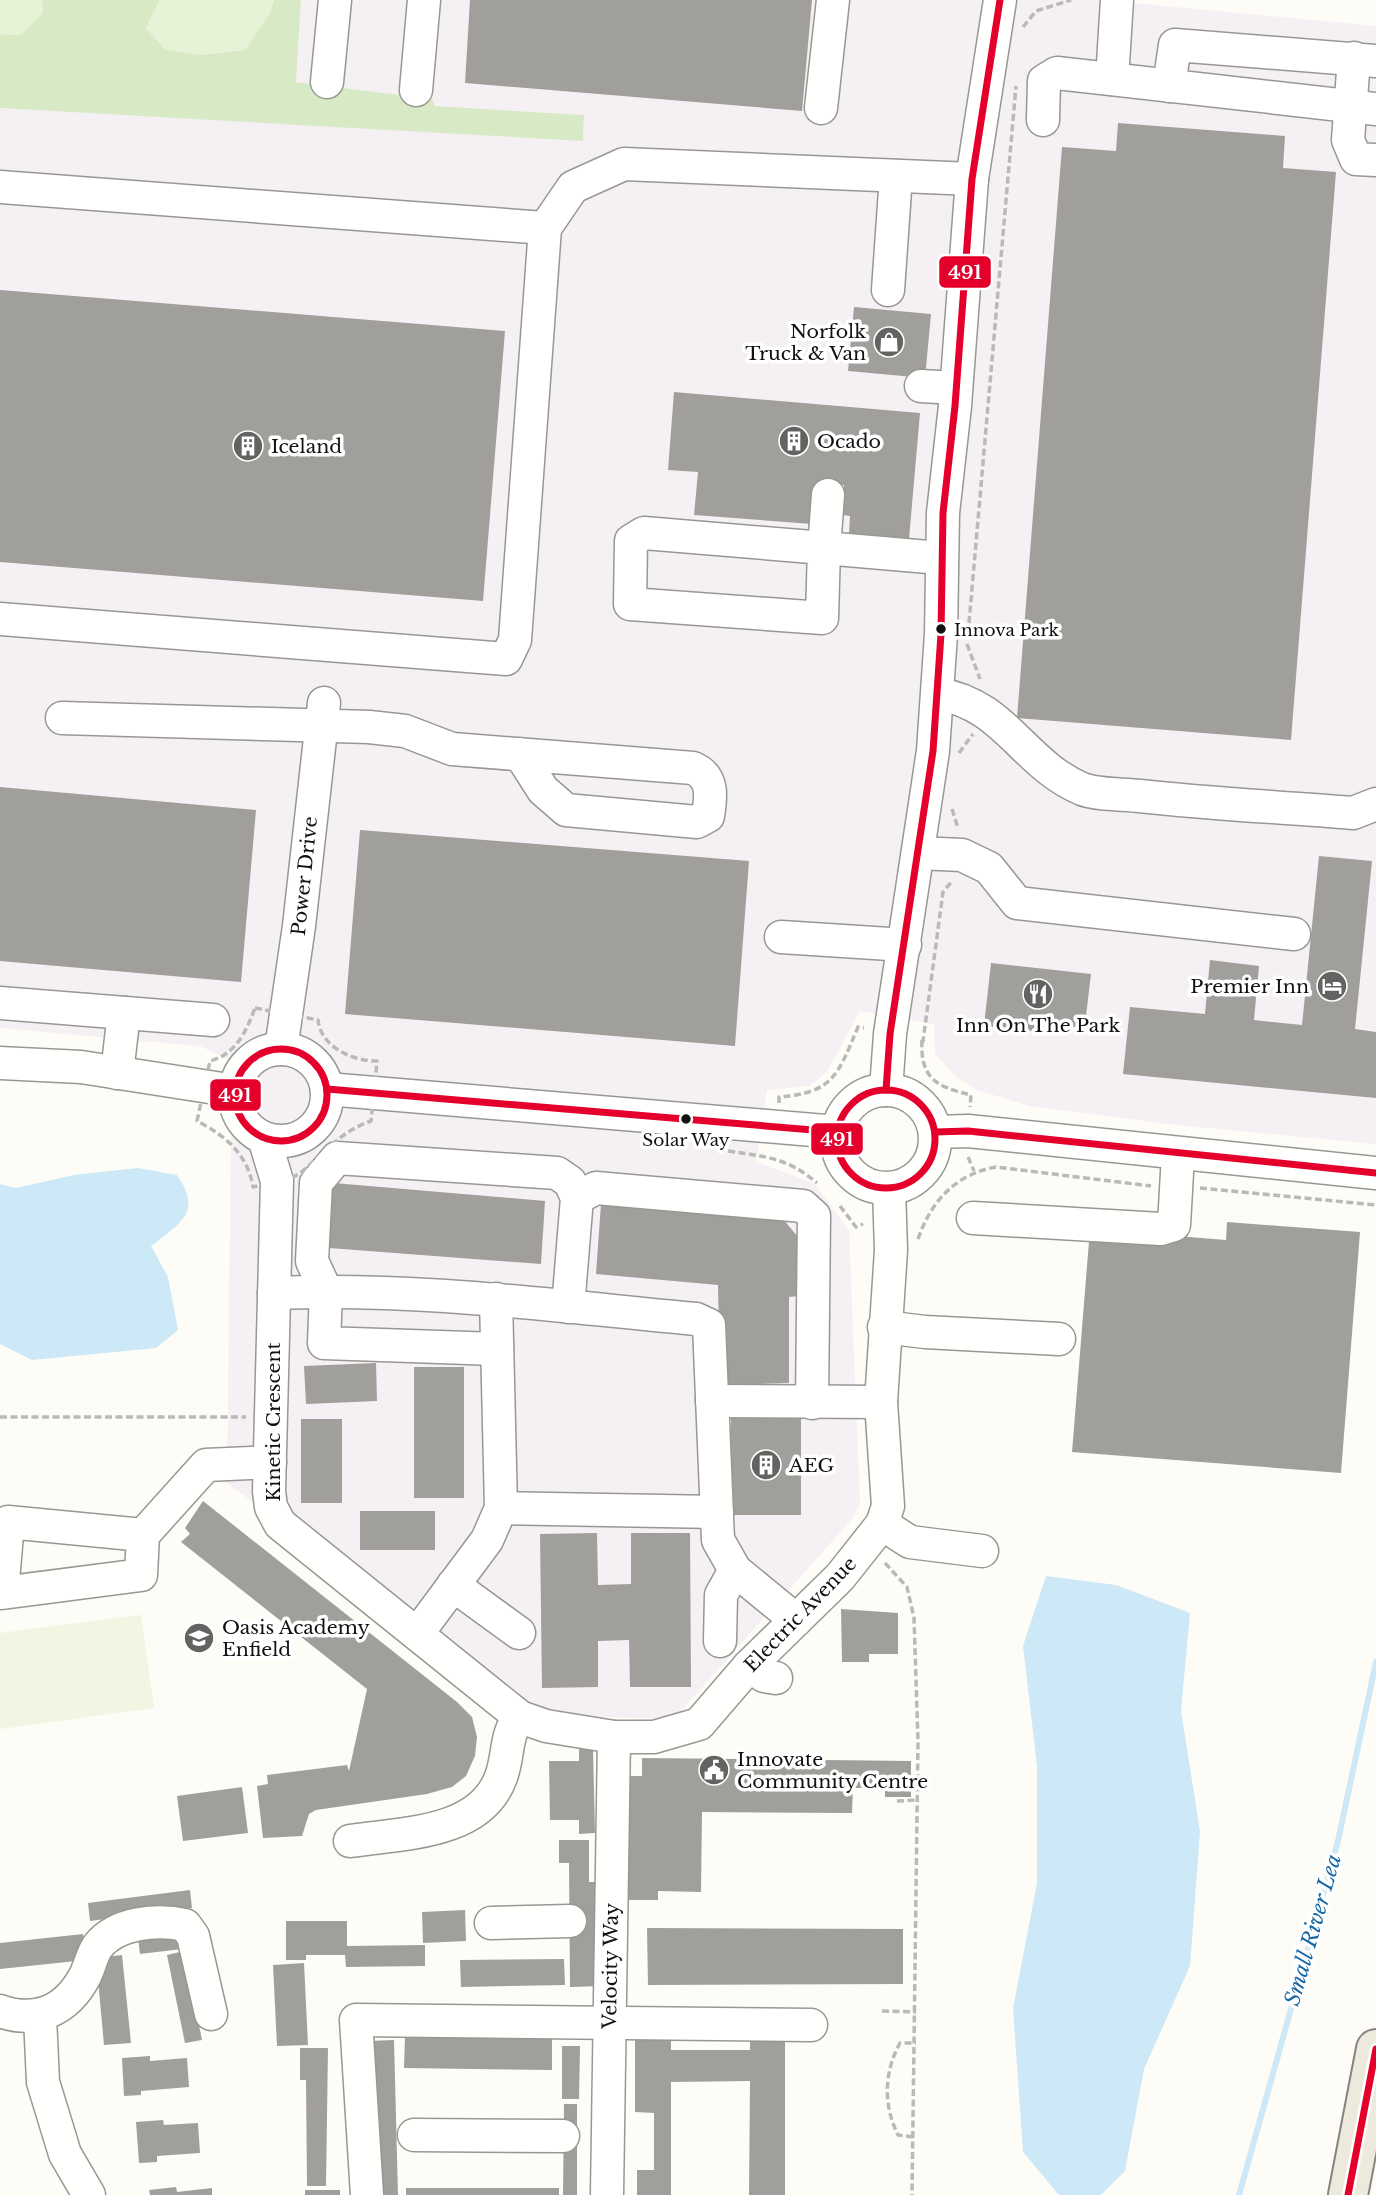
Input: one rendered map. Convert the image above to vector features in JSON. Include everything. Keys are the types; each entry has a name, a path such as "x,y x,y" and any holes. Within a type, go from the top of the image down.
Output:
{"main road":[{"path":"1348,2195 1376,2049"}],"street":[{"path":"327,82 335,0"},
{"path":"416,90 424,0"},
{"path":"821,108 833,0"},
{"path":"886,1090 890,1034 918,853 937,694 941,634 940,558 972,179 1000,0"},
{"path":"1112,79 1117,0"},
{"path":"1169,86 1175,46 1365,60 1363,108 1348,140 1356,159 1376,160"},
{"path":"1043,120 1044,81 1058,73 1363,108"},
{"path":"0,619 506,659 515,640 545,229 573,187 624,163 972,179"},
{"path":"888,290 896,176"},
{"path":"0,187 545,229"},
{"path":"922,386 956,388"},
{"path":"828,495 824,548 822,618 630,604 631,541 643,533 824,548 940,558"},
{"path":"937,694 956,697 980,707 1049,771 1084,790 1171,800 1353,813 1376,804"},
{"path":"62,718 322,714 405,732 452,749 520,754 694,768 703,772 709,781 711,797 708,816 697,822 566,810 543,790 520,754"},
{"name":"Power Drive","path":"281,1049 299,926 322,714"},
{"path":"918,853 962,855 989,868 1017,903 1294,934"},
{"path":"781,937 905,945"},
{"path":"0,1003 213,1020"},
{"path":"117,1073 124,1013"},
{"path":"281,1049 306,1056 316,1065 327,1089 322,1116 314,1128 289,1140 264,1138 242,1118 235,1091 245,1066 268,1051 281,1049"},
{"path":"0,1063 82,1067 235,1091"},
{"path":"327,1089 837,1132"},
{"path":"886,1090 905,1093 919,1102 930,1115 935,1132 935,1150 929,1164 919,1176 905,1185 889,1189 872,1187 847,1170 837,1145 837,1132 843,1115 851,1105 871,1092 886,1090"},
{"path":"935,1132 968,1131 1376,1174"},
{"name":"Kinetic Crescent","path":"264,1138 277,1181 271,1507 280,1524 520,1717"},
{"path":"973,1218 1161,1229 1174,1225 1178,1155"},
{"path":"497,1349 324,1343 326,1291 312,1261 316,1183 337,1158 557,1173 570,1182 577,1198 568,1307"},
{"path":"577,1198 596,1188 803,1206 814,1216 812,1403"},
{"path":"889,1189 891,1250 881,1402 888,1506 887,1540 982,1551"},
{"path":"274,1293 326,1291 496,1299 696,1319 709,1325 718,1540 735,1570 796,1620"},
{"path":"417,1634 487,1540 501,1508 496,1299"},
{"path":"884,1327 925,1332 1059,1339"},
{"path":"712,1401 881,1402"},
{"path":"143,1535 206,1465 270,1462"},
{"path":"501,1508 717,1512"},
{"name":"Electric Avenue","path":"520,1717 546,1726 614,1737 705,1736 762,1672 796,1620 840,1577 887,1540"},
{"path":"720,1642 721,1595 735,1570"},
{"path":"453,1585 519,1633"},
{"path":"350,1840 451,1825 484,1805 501,1779 510,1727 520,1717"},
{"name":"Velocity Way","path":"607,2195 583,2136 609,2021 607,1921 614,1737"},
{"path":"491,1923 570,1921"},
{"path":"0,2011 15,2017 40,2017 72,1996 86,1975 97,1946 111,1935 151,1922 185,1925 193,1936 211,2014"},
{"path":"40,2017 43,2082 65,2154 89,2195"},
{"path":"367,2195 356,2020 811,2025"},
{"path":"414,2135 583,2136"}],"path":[{"path":"1021,34 1023,26 1036,11 1071,0"},
{"path":"957,762 966,741 975,732 982,687 967,645 1016,85"},
{"path":"914,1037 922,1038 923,1041 943,892 962,872 962,844 951,801"},
{"path":"255,1009 317,1020 319,1030 330,1044 358,1058 377,1061 371,1121 327,1146 299,1174 253,1187 247,1164 236,1149 197,1121 204,1088 210,1061 235,1045 249,1025 255,1009"},
{"path":"779,1097 804,1095 822,1089 834,1075 858,1027 875,1032"},
{"path":"922,1038 924,1067 932,1079 971,1096 970,1105"},
{"path":"916,1249 923,1226 934,1209 950,1188 974,1171 967,1152"},
{"path":"0,1417 256,1417"},
{"path":"876,1568 887,1540"},
{"path":"887,1540 906,1587 914,1618 917,1800 912,2195"},
{"path":"897,1801 917,1800"},
{"path":"882,2011 916,2012"},
{"path":"913,2137 898,2135 889,2109 887,2092 891,2059 900,2043 916,2043"}],"shaded area":[{"path":"301,0 1102,0 1376,26 1376,1144 1176,1125 1029,1106 977,1090 954,1075 935,1053 934,1024 860,1011 827,1072 809,1086 767,1090 756,1162 814,1183 849,1230 860,1505 851,1520 674,1719 539,1715 227,1483 232,1061 200,1046 0,1028 0,108 583,140 584,115 434,106 432,99 296,82"}],"green space":[{"path":"0,0 42,0 43,13 21,35 0,34"},
{"path":"42,0 160,0 146,28 165,49 200,55 245,50 270,13 274,0 301,0 296,82 432,99 435,106 584,115 583,141 0,108 0,34 21,35 43,13"},
{"path":"160,0 274,0 270,13 245,50 200,55 165,49 146,28"},
{"path":"141,1615 154,1708 0,1729 0,1633"}],"water":[{"path":"138,1168 177,1175 188,1199 188,1208 179,1224 151,1246 168,1277 178,1330 156,1348 32,1360 0,1344 0,1184 16,1188 74,1175"},
{"path":"1046,1576 1116,1585 1190,1613 1181,1711 1200,1831 1190,1966 1144,2069 1125,2171 1101,2195 1059,2195 1023,2152 1013,2008 1037,1883 1037,1766 1023,1646"}],"building":[{"path":"470,0 812,0 802,111 465,83"},
{"path":"1118,123 1285,136 1283,168 1336,172 1291,740 1017,718 1062,147 1116,151"},
{"name":"Iceland","path":"0,290 505,331 483,601 0,562"},
{"name":"Norfolk Truck & Van","path":"854,307 931,314 925,378 848,371"},
{"name":"Ocado","path":"674,392 920,413 909,539 849,534 850,516 842,515 844,485 816,482 812,524 694,515 698,472 668,470"},
{"path":"0,787 256,810 241,982 0,961"},
{"path":"360,830 749,861 735,1046 345,1014"},
{"name":"Premier Inn","path":"1319,856 1372,861 1355,1029 1376,1032 1376,1098 1123,1074 1130,1007 1205,1014 1210,960 1259,966 1254,1020 1302,1025"},
{"name":"Inn On The Park","path":"991,963 1091,974 1086,1016 1077,1015 1076,1027 1036,1022 1035,1031 984,1026"},
{"path":"322,1182 545,1201 541,1264 316,1247"},
{"path":"601,1204 783,1219 803,1243 799,1296 789,1297 789,1383 720,1385 718,1285 596,1274"},
{"path":"1227,1222 1360,1232 1341,1473 1072,1452 1090,1229 1226,1240"},
{"path":"376,1363 377,1401 306,1404 304,1366"},
{"path":"414,1367 464,1367 464,1498 414,1498"},
{"name":"AEG","path":"731,1415 801,1415 801,1515 731,1515"},
{"path":"301,1419 342,1419 342,1503 301,1503"},
{"path":"203,1501 457,1702 472,1717 477,1737 475,1756 466,1776 452,1787 427,1794 316,1810 309,1814 302,1836 263,1838 257,1786 268,1784 267,1775 347,1765 349,1771 367,1689 181,1542 190,1534 185,1528"},
{"path":"360,1511 435,1511 435,1550 360,1550"},
{"path":"597,1533 598,1585 631,1584 631,1533 690,1533 691,1687 630,1687 629,1640 598,1641 598,1687 542,1688 540,1534"},
{"path":"841,1609 898,1613 898,1654 869,1654 869,1662 842,1662"},
{"path":"593,1748 595,1833 579,1834 579,1820 550,1820 549,1761 579,1761 579,1749"},
{"path":"642,1758 911,1761 911,1797 885,1797 885,1788 853,1788 852,1813 702,1812 701,1892 658,1891 658,1900 627,1900 628,1776 642,1776"},
{"path":"242,1787 248,1833 183,1841 177,1796"},
{"path":"559,1840 589,1840 589,1882 602,1882 604,1986 570,1987 569,1863 559,1863"},
{"path":"190,1890 192,1908 90,1921 88,1903"},
{"path":"465,1910 466,1941 423,1943 422,1912"},
{"path":"286,1921 347,1921 347,1946 425,1945 425,1966 346,1967 345,1955 306,1955 306,1960 286,1960"},
{"path":"647,1928 903,1929 903,1984 648,1985"},
{"path":"180,1933 182,1949 140,1954 138,1938"},
{"path":"83,1934 86,1960 0,1969 0,1943"},
{"path":"184,1951 202,2040 185,2043 167,1955"},
{"path":"122,1955 131,2043 104,2045 96,1958"},
{"path":"564,1959 565,1985 461,1987 460,1960"},
{"path":"304,1963 308,2045 277,2046 273,1965"},
{"path":"750,2034 785,2034 785,2195 749,2195 750,2081 671,2082 671,2195 637,2195 637,2170 654,2170 654,2113 635,2112 635,2039 671,2039 671,2050 750,2050"},
{"path":"405,2036 552,2038 552,2070 404,2068"},
{"path":"394,2040 398,2195 370,2195 367,2041"},
{"path":"562,2046 580,2046 579,2099 562,2099"},
{"path":"300,2048 328,2048 326,2186 307,2186 306,2080 300,2080"},
{"path":"150,2056 150,2061 187,2058 189,2087 141,2091 141,2095 124,2096 122,2058"},
{"path":"564,2104 577,2104 577,2195 563,2195"},
{"path":"163,2120 164,2125 198,2123 200,2153 157,2156 157,2162 139,2163 136,2122"},
{"path":"176,2187 177,2192 212,2188 212,2195 150,2195 149,2190"},
{"path":"406,2188 559,2188 559,2195 406,2195"},
{"path":"305,2190 340,2190 340,2195 305,2195"}],"waterway":[{"name":"Small River Lea","path":"1239,2195 1338,1841 1376,1662"}],"transit line":[{"name":"491","path":"886,1090 890,1034 933,751 941,634 943,513 955,406 972,179 1000,0"},
{"name":"491","path":"281,1049 298,1053 313,1063 323,1078 327,1095 323,1112 313,1127 298,1137 281,1141 264,1137 249,1127 239,1112 235,1095 239,1078 249,1063 264,1053 281,1049"},
{"name":"491","path":"327,1089 837,1132"},
{"name":"491","path":"886,1090 905,1094 921,1104 931,1120 935,1139 931,1158 921,1174 905,1184 886,1188 867,1184 851,1174 841,1158 837,1139 841,1120 851,1104 867,1094 886,1090"},
{"name":"491","path":"935,1132 968,1131 1376,1173"},
{"name":"491","path":"1348,2195 1376,2049"}],"place":[{"name":"Norfolk Truck & Van","path":"889,342"},
{"name":"Ocado","path":"794,441"},
{"name":"Iceland","path":"248,446"},
{"name":"Innova Park","path":"941,629"},
{"name":"Premier Inn","path":"1332,986"},
{"name":"Inn On The Park","path":"1038,994"},
{"name":"Solar Way","path":"686,1119"},
{"name":"AEG","path":"766,1465"},
{"name":"Oasis Academy Enfield","path":"199,1638"},
{"name":"Innovate Community Centre","path":"714,1770"}]}
